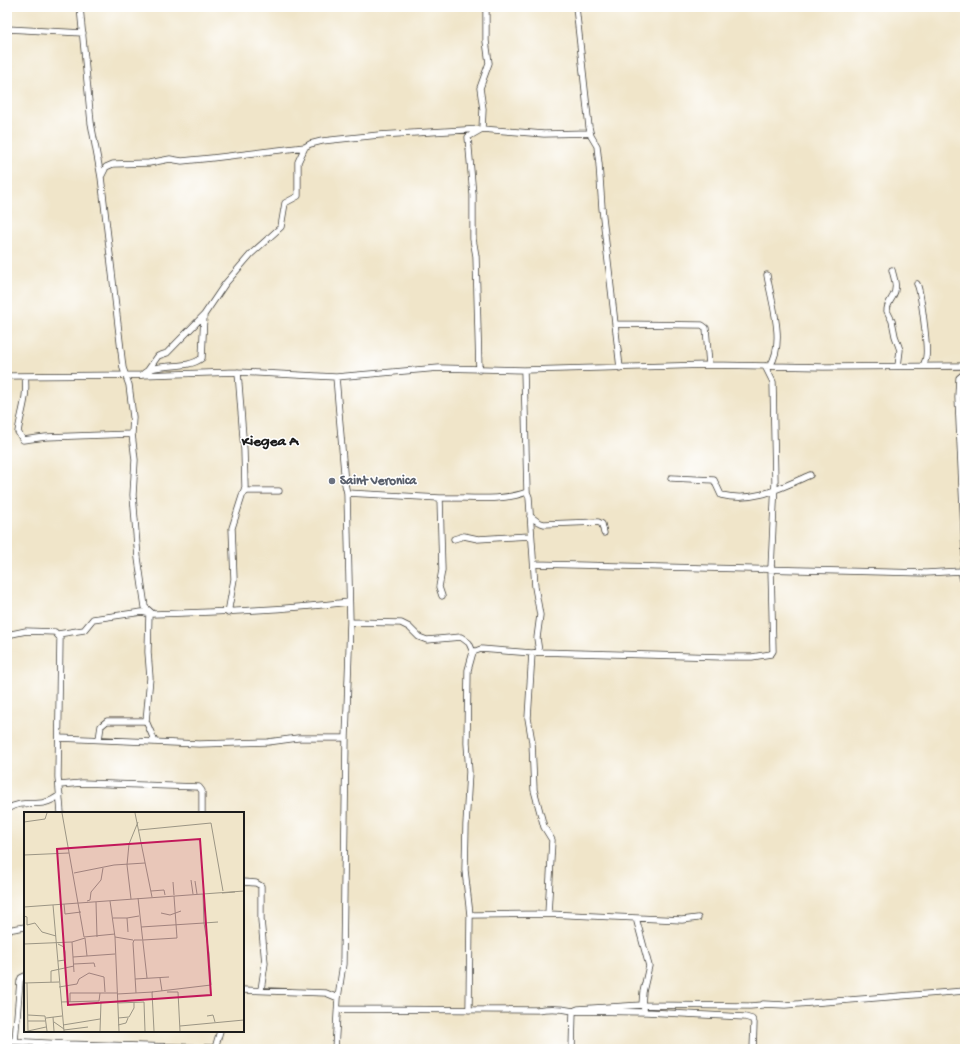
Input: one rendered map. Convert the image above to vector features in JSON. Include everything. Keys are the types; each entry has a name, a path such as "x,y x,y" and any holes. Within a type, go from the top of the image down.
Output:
{"street":[{"path":"80,7 91,123 101,177 112,265 116,318 125,375 129,385 132,411 132,434 135,460 133,495 138,558 145,607 151,614 148,652 150,692 146,721 155,742"},
{"path":"482,129 483,109 480,88 489,63 486,41 486,7"},
{"path":"576,7 590,133 597,146 600,164 602,208 620,368"},
{"path":"7,29 83,33"},
{"path":"101,177 106,167 113,164 149,164 170,159 182,160 212,158 304,147 310,144 322,142 379,135 482,129 544,134 590,133"},
{"path":"479,370 476,256 473,239 473,196 468,137 482,129"},
{"path":"142,375 148,370 158,356 167,353 204,314 235,272 251,254 281,227 285,203 298,196 298,162 304,147"},
{"path":"892,270 896,289 894,295 889,301 887,311 892,321 900,350 898,366"},
{"path":"767,275 774,310 777,352 767,366"},
{"path":"917,284 924,314 923,324 926,356 923,366"},
{"path":"148,370 191,365 202,358 204,314"},
{"path":"616,324 702,325 706,328 709,365"},
{"path":"7,376 142,375 238,372 336,377 439,368 524,370 709,365 823,367 965,366"},
{"path":"473,652 487,649 532,653 723,657 767,656 773,651 772,569 774,491 772,382 767,366"},
{"path":"524,370 527,492 529,497 530,536 534,564 534,587 540,615 537,638 539,652"},
{"path":"228,613 234,580 232,528 233,520 243,494 245,464 238,372"},
{"path":"965,373 959,378 958,397 962,525 965,556 963,571 965,591"},
{"path":"25,376 27,389 25,405 18,432 23,440 46,437 132,434"},
{"path":"335,1049 338,998 341,985 344,946 346,738 349,711 350,622 350,540 336,377"},
{"path":"671,478 714,480 721,495 735,499 767,494 810,474"},
{"path":"243,494 247,491 279,491"},
{"path":"347,493 440,498 509,497 527,492"},
{"path":"440,498 442,564 439,587 442,596"},
{"path":"530,516 538,522 544,524 598,522 602,524 604,533"},
{"path":"454,539 464,536 478,539 530,536"},
{"path":"534,564 926,573 963,571"},
{"path":"7,635 40,631 58,634 84,630 93,619 142,612 151,614 190,612 228,613 313,607 349,602"},
{"path":"350,622 401,623 409,627 419,637 427,640 461,637 469,643 473,652 468,670 467,743 469,772 465,833 465,870 470,915 469,1010"},
{"path":"58,634 60,638 58,777 62,812"},
{"path":"532,653 528,718 532,742 534,790 544,827 552,840 548,914"},
{"path":"99,739 101,726 107,721 146,721"},
{"path":"59,738 199,744 268,742 298,738 346,738"},
{"path":"60,785 82,783 199,788 202,790 202,812"},
{"path":"7,809 22,802 42,804 54,800 60,795"},
{"path":"244,882 256,882 262,886 261,920 265,963 261,990"},
{"path":"470,915 548,914 682,920 698,918"},
{"path":"636,918 649,966 642,1005 646,1012"},
{"path":"7,930 24,927"},
{"path":"15,1041 20,981 21,978 24,976"},
{"path":"244,990 326,993 338,998"},
{"path":"573,1011 593,1007 642,1005 784,1005 965,991"},
{"path":"338,1008 469,1010 537,1010 563,1008 573,1011 646,1012 748,1018 752,1019 754,1023 753,1049"},
{"path":"572,1049 573,1011"},
{"path":"7,1040 216,1048 220,1032"}],"place":[{"name":"Saint Veronica","path":"332,481"}],"district":[{"name":"Kiegea A","path":"270,442"}]}
